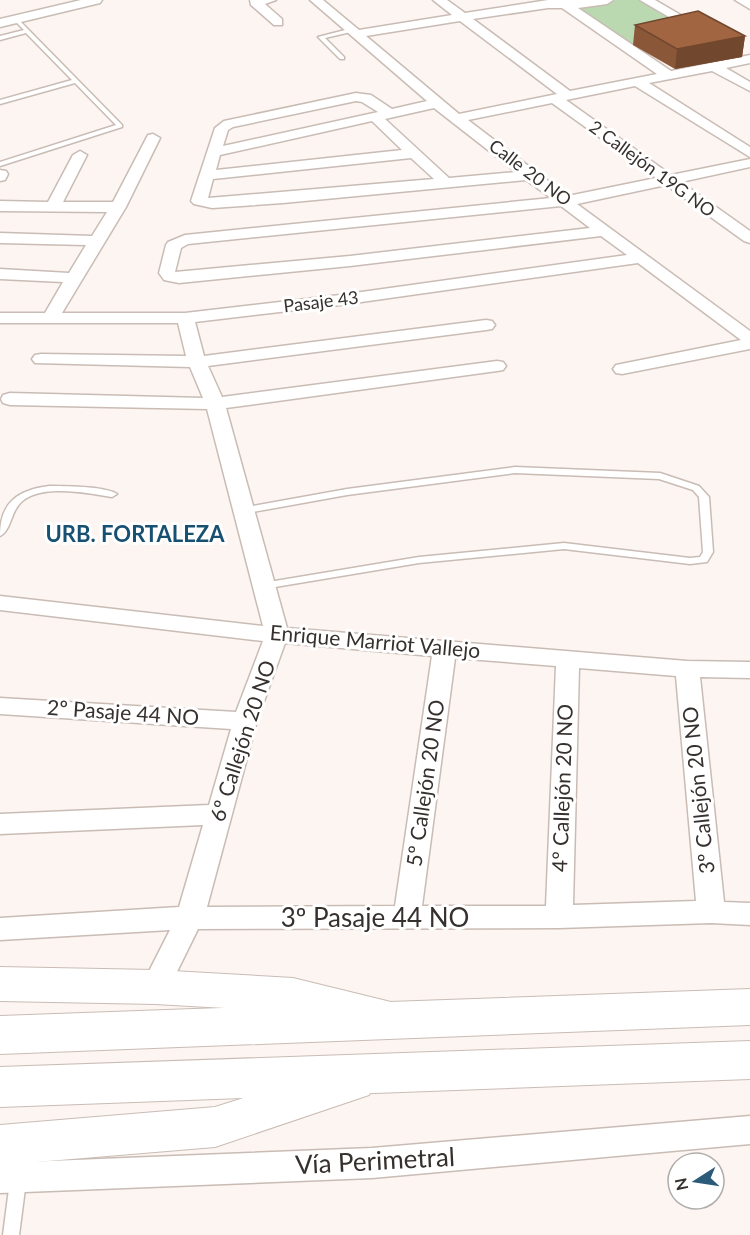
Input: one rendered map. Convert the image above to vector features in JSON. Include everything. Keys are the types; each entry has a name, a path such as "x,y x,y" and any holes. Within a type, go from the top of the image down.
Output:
{"highway":[{"path":"0,1035 750,1007"},
{"path":"0,1087 750,1060"}],"main road":[{"path":"0,984 155,987 293,995 397,1019"},
{"path":"6,1166 215,1127 383,1073"}],"street":[{"path":"0,23 93,0"},
{"path":"254,1 270,0"},
{"name":"Calle 20 NO","path":"316,0 437,103 749,340"},
{"name":"2 Callejón 19G NO","path":"439,0 667,180 750,238"},
{"path":"355,32 548,4 607,0"},
{"path":"646,0 709,35"},
{"path":"741,0 750,5"},
{"path":"254,1 278,22"},
{"path":"562,3 669,76"},
{"path":"729,47 750,59"},
{"path":"459,118 750,59"},
{"path":"715,67 750,87"},
{"path":"639,83 750,153"},
{"path":"446,183 415,153 366,98 356,97 229,124 222,128 199,201 291,213 338,225 568,201 750,163"},
{"path":"214,152 437,103"},
{"path":"50,318 118,207 153,138"},
{"path":"208,175 415,153"},
{"path":"53,206 80,155"},
{"path":"530,175 446,183 291,213 177,242 174,245 167,273 179,278 350,261 606,231"},
{"path":"0,206 118,207"},
{"path":"491,208 529,241"},
{"path":"338,225 350,261"},
{"path":"0,238 98,241"},
{"name":"Pasaje 43","path":"0,318 185,318 340,300 641,258"},
{"path":"326,263 340,300"},
{"path":"0,274 75,278"},
{"name":"6º Callejón 20 NO","path":"155,987 190,918 245,721 277,635 215,404 197,362 185,318"},
{"path":"41,359 197,362 486,325"},
{"path":"622,369 749,340"},
{"path":"10,399 215,404 497,366"},
{"name":"Enrique Marriot Vallejo","path":"0,603 277,635 687,669 750,670"},
{"name":"5º Callejón 20 NO","path":"407,918 445,648"},
{"name":"4º Callejón 20 NO","path":"559,917 568,659"},
{"name":"3º Callejón 20 NO","path":"687,669 711,912"},
{"name":"2º Pasaje 44 NO","path":"0,706 245,721"},
{"path":"0,824 219,814"},
{"name":"3º Pasaje 44 NO","path":"0,929 190,918 559,917 711,912 750,914"},
{"name":"Vía Perimetral","path":"6,1166 372,1163 750,1130"}],"lane":[{"path":"0,171 119,128 16,19"},
{"path":"0,38 27,31"},
{"path":"342,58 321,37 355,32"},
{"path":"0,102 74,81"},
{"path":"242,511 347,492 515,470 660,476 696,488 704,497 708,552 703,560 690,561 564,546 419,560 263,586"},
{"path":"0,533 16,501 31,493 45,489 112,494"},
{"path":"6,1166 10,1235"}],"green space":[{"path":"616,0 642,0 695,30 628,45 573,7"}],"building":[{"path":"698,11 745,36 677,49 635,25"}],"district":[{"name":"URB. FORTALEZA","path":"135,534"}]}
